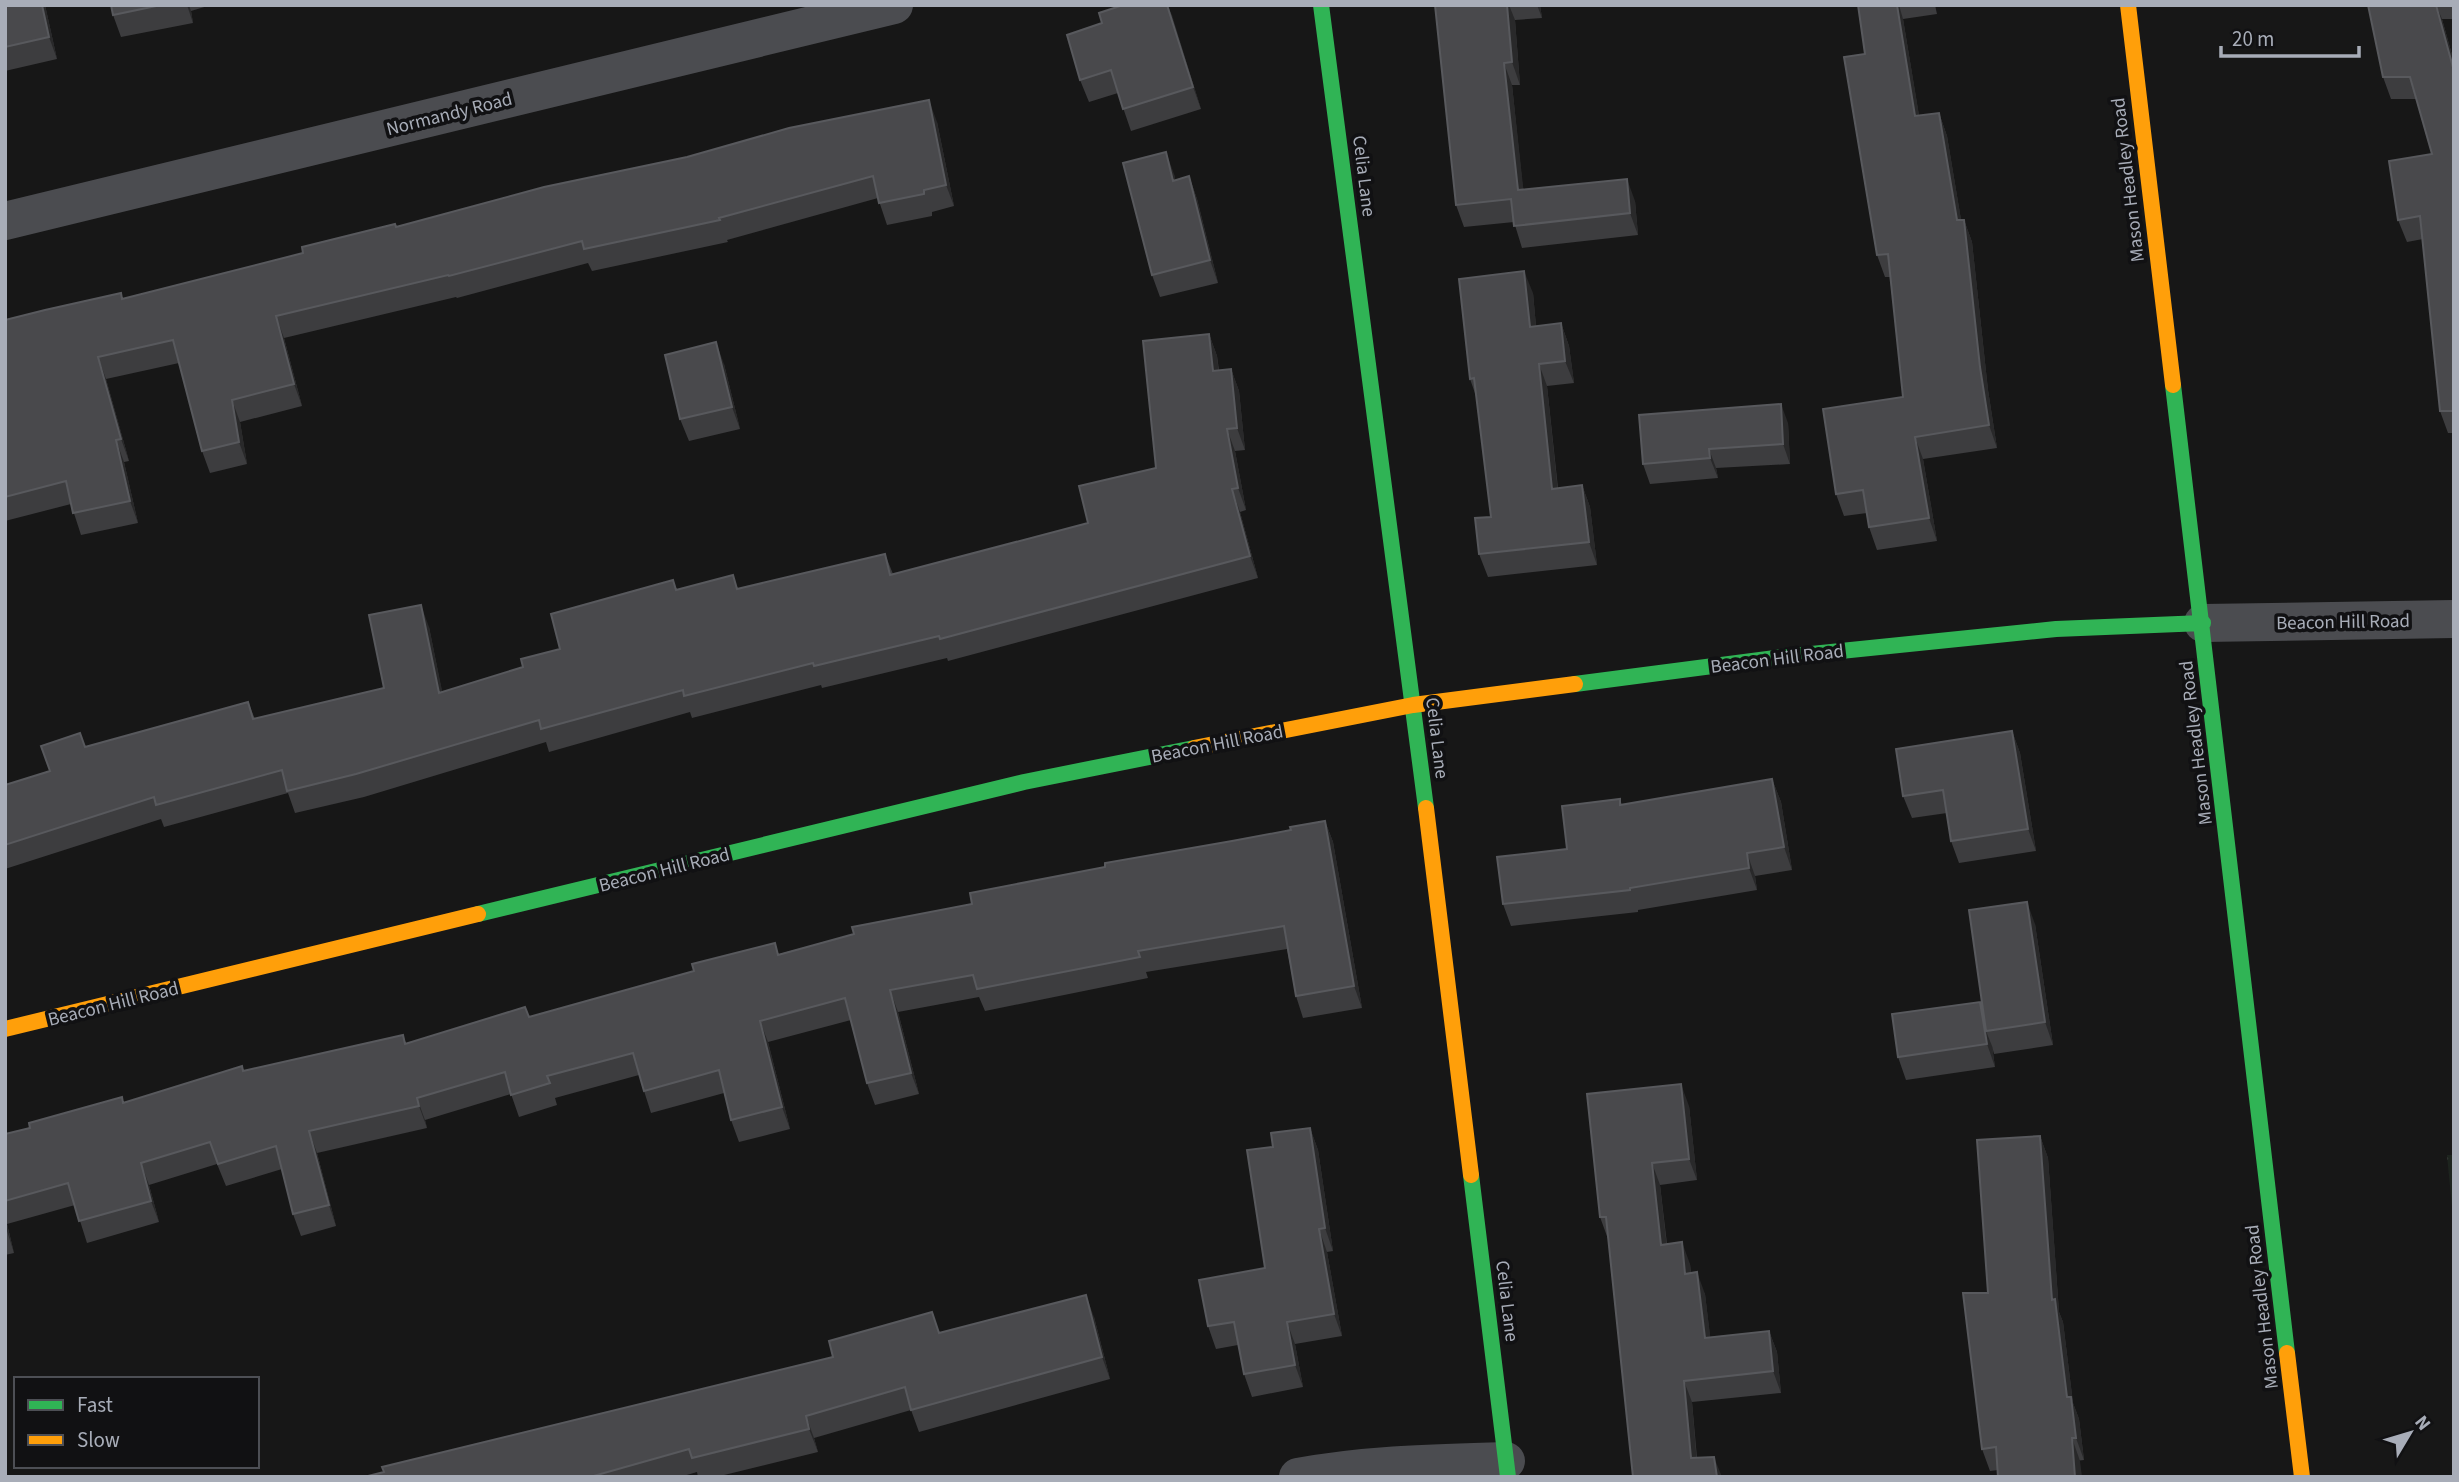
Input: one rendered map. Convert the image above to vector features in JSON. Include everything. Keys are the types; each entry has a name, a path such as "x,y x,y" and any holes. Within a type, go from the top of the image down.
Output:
{"street":[{"name":"Normandy Road","path":"5,221 894,5"},
{"name":"Celia Lane","path":"1321,5 1413,705 1507,1469"},
{"name":"Mason Headley Road","path":"2128,5 2302,1477"},
{"name":"Beacon Hill Road","path":"5,1029 1024,782 1413,705 1782,657 2056,629 2203,623 2454,619"},
{"path":"1298,1477 1327,1471 1398,1464 1507,1469"}],"shaded area":[{"path":"2447,1155 2454,1155 2454,1227"}],"building":[{"path":"5,5 42,5 49,37 5,47"},
{"path":"111,5 161,5 113,15"},
{"path":"1123,5 1167,5 1193,87 1123,109 1111,70 1080,80 1067,35 1102,23 1099,13"},
{"path":"1435,5 1507,5 1512,62 1504,63 1518,190 1627,179 1630,213 1514,226 1511,199 1456,205"},
{"path":"1858,5 1897,5 1915,116 1939,113 1957,220 1964,220 1989,425 1915,437 1929,518 1869,527 1863,490 1836,494 1823,409 1903,397 1888,254 1877,255 1844,57 1865,54"},
{"path":"2368,5 2436,5 2454,71 2454,411 2440,411 2420,216 2398,220 2389,161 2432,154 2410,77 2383,77"},
{"path":"929,100 946,185 924,190 924,194 879,203 873,176 719,218 720,220 584,249 582,241 449,276 276,316 294,384 232,400 239,442 202,451 173,340 98,357 121,439 116,440 130,501 73,513 66,481 5,497 5,320 121,293 122,299 303,253 302,247 395,224 396,227 544,187 687,157 789,128"},
{"path":"1166,152 1173,181 1189,176 1210,260 1152,275 1123,163"},
{"path":"1524,271 1530,327 1561,323 1565,361 1539,364 1552,489 1582,485 1589,542 1479,554 1475,518 1491,517 1474,378 1470,379 1459,279"},
{"path":"1209,334 1213,371 1231,369 1237,428 1227,429 1238,488 1232,489 1250,556 940,639 939,636 814,666 813,663 684,696 683,690 541,729 539,720 356,774 287,791 282,770 156,805 154,797 5,845 5,785 50,771 41,746 80,733 85,747 248,702 253,719 384,688 369,615 421,605 439,693 523,667 521,659 560,649 551,614 673,580 676,590 733,575 737,589 885,554 890,575 1088,523 1079,486 1156,468 1143,341"},
{"path":"716,342 732,407 680,419 665,355"},
{"path":"1781,404 1783,444 1709,449 1710,458 1643,464 1639,415"},
{"path":"2012,731 2028,829 1951,841 1943,790 1903,796 1896,749"},
{"path":"1772,779 1784,847 1747,853 1749,868 1630,890 1503,904 1497,857 1567,849 1562,806 1620,799 1620,805"},
{"path":"1325,821 1354,986 1296,996 1284,926 1138,951 1140,957 977,989 973,975 890,990 911,1073 867,1083 845,998 760,1021 782,1107 731,1120 719,1070 644,1091 633,1053 547,1076 550,1083 511,1095 505,1072 417,1098 419,1106 309,1131 329,1205 293,1214 276,1146 218,1164 210,1142 141,1163 151,1201 79,1221 68,1183 5,1201 5,1134 30,1128 29,1123 122,1097 123,1103 242,1066 243,1071 403,1035 405,1044 525,1007 529,1017 694,971 692,964 775,943 778,955 854,934 852,927 972,904 970,893 1105,867 1105,863 1291,830 1290,827"},
{"path":"2027,902 2045,1022 1986,1031 1969,910"},
{"path":"1980,1002 1987,1044 1898,1057 1892,1014"},
{"path":"1681,1084 1689,1159 1652,1163 1661,1245 1682,1242 1685,1274 1697,1272 1705,1338 1769,1331 1773,1371 1684,1381 1691,1458 1714,1457 1717,1477 1633,1477 1606,1217 1600,1217 1587,1094"},
{"path":"1310,1128 1325,1228 1319,1229 1334,1314 1287,1322 1295,1365 1244,1374 1234,1322 1208,1326 1199,1280 1265,1268 1247,1150 1273,1147 1271,1133"},
{"path":"2040,1136 2052,1300 2055,1299 2067,1397 2071,1397 2076,1438 2072,1438 2075,1477 1998,1477 1996,1447 1982,1449 1963,1293 1988,1293 1977,1140"},
{"path":"1086,1295 1102,1357 911,1410 905,1387 806,1416 809,1429 692,1458 689,1449 590,1477 364,1477 384,1472 382,1467 833,1357 829,1341 932,1312 939,1333"}],"traffic: fast":[{"path":"1321,5 1426,808"},
{"path":"2173,385 2287,1353"},
{"path":"1575,684 1782,657 2056,629 2203,623"},
{"path":"478,914 1024,782 1194,748"},
{"path":"1471,1175 1508,1477"}],"traffic: slow":[{"path":"2128,5 2173,385"},
{"path":"1194,748 1413,705 1575,684"},
{"path":"1426,808 1471,1175"},
{"path":"5,1029 478,914"},
{"path":"2287,1353 2302,1477"}]}
